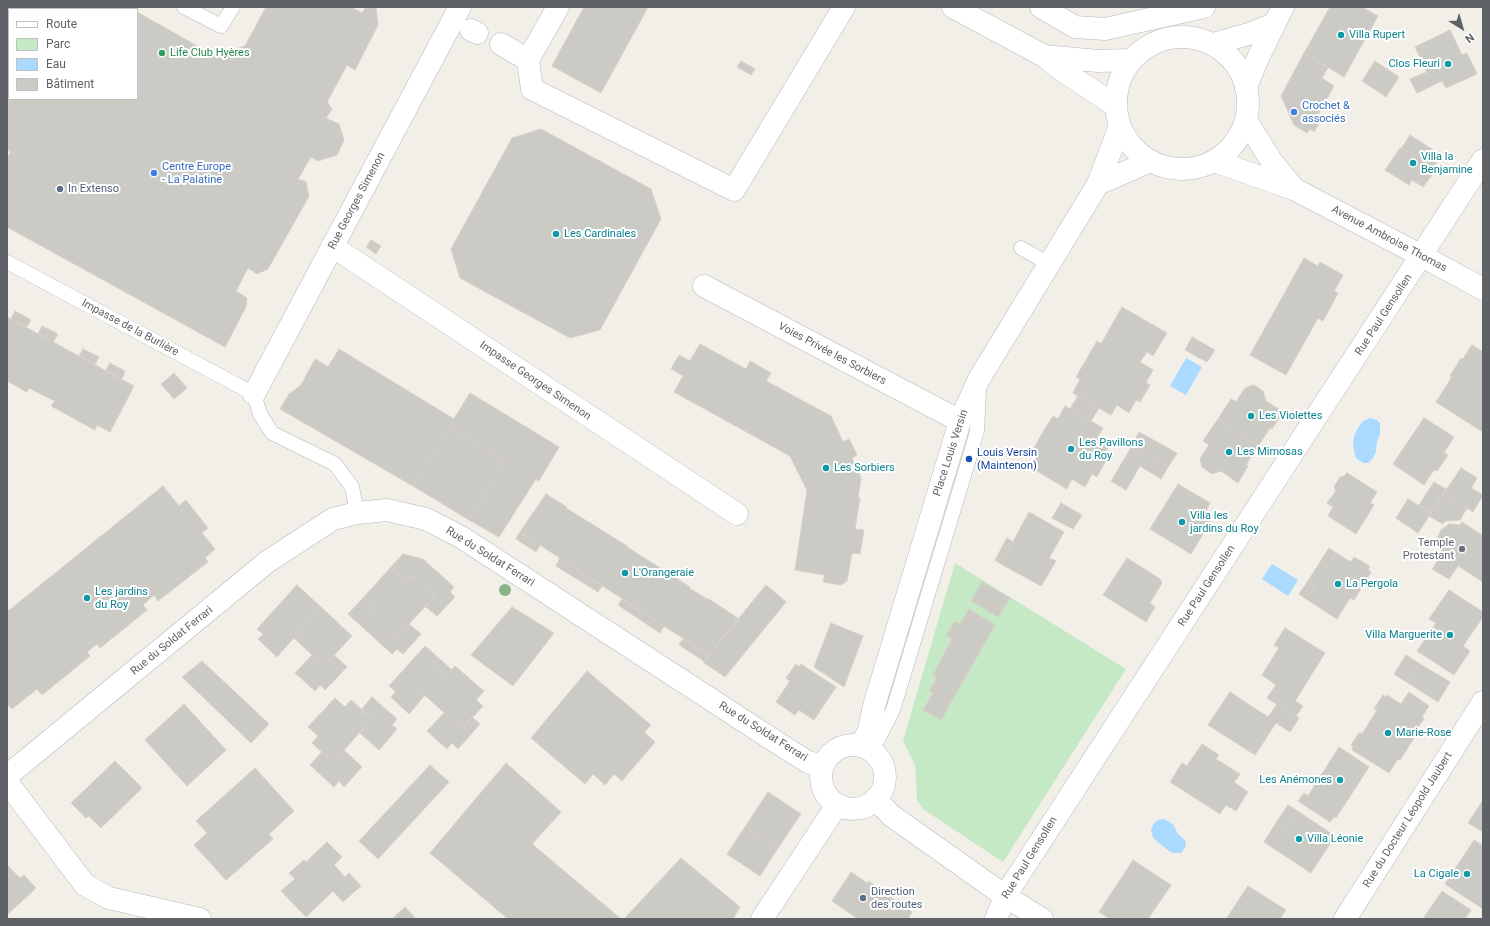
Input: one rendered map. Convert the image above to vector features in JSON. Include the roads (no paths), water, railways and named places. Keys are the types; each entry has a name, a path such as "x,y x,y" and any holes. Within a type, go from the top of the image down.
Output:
{"street":[{"name":"Rue Georges Simenon","path":"254,394 460,7"},
{"path":"558,7 528,60 532,89 728,186 844,7"},
{"path":"952,7 1044,56 1118,116"},
{"path":"1041,7 1075,27 1105,29 1204,7"},
{"path":"1213,44 1252,34 1279,15"},
{"path":"1246,87 1279,15"},
{"path":"1178,36 1196,38 1213,44 1228,55 1240,70 1246,87 1248,104 1246,120 1242,132 1234,144 1225,153 1214,161 1198,167 1182,169 1166,167 1151,161 1138,152 1127,140 1118,116 1117,90 1122,74 1131,60 1144,48 1161,40 1178,36"},
{"path":"501,44 528,60"},
{"path":"1044,56 1098,61 1131,60"},
{"name":"Place Louis Versin","path":"866,749 874,706 960,421 979,379 1098,184 1118,116"},
{"name":"Avenue Ambroise Thomas","path":"1246,120 1272,162 1294,189"},
{"name":"Rue Paul Gensollen","path":"996,919 1005,896 1483,160"},
{"path":"1098,184 1151,161"},
{"name":"Avenue Ambroise Thomas","path":"1214,161 1294,189 1483,289"},
{"name":"Impasse Georges Simenon","path":"332,246 737,514"},
{"name":"Voies Privée les Sorbiers","path":"704,286 960,421"},
{"name":"Rue du Soldat Ferrari","path":"7,776 267,562 333,519 358,513 387,510 426,519 461,537 787,749 808,762 822,766"},
{"name":"Rue du Docteur Léopold Jaubert","path":"1345,919 1483,702"},
{"path":"849,745 866,749 879,759 883,769 884,780 881,790 875,799 867,805 857,808 847,808 837,805 828,798 823,788 821,777 822,766 828,756 838,749 849,745"},
{"path":"7,782 85,885 109,898 200,919"},
{"path":"875,799 892,816 1005,896 1042,919"},
{"path":"762,919 837,805"}],"lane":[{"path":"184,7 221,26 233,7"},
{"path":"1021,248 1049,264"},
{"name":"Impasse de la Burlière","path":"7,262 254,394"},
{"path":"866,749 892,710 969,459 977,430 979,379"},
{"path":"254,394 260,414 272,433 335,464 352,487 358,513"}],"water":[{"path":"1186,358 1202,367 1186,395 1170,386"},
{"path":"1370,418 1377,420 1380,423 1380,434 1373,458 1368,463 1364,463 1355,456 1353,443 1354,436 1359,426 1363,421"},
{"path":"1272,564 1298,580 1288,596 1262,579"},
{"path":"1164,819 1173,824 1178,834 1185,840 1186,846 1181,853 1173,853 1169,851 1154,839 1152,835 1151,830 1154,823 1158,820"}],"place":[{"name":"Villa Rupert","path":"1341,35"},
{"name":"Life Club Hyères","path":"162,53"},
{"name":"Clos Fleuri","path":"1448,64"},
{"name":"Crochet & associés","path":"1294,112"},
{"name":"Villa la Benjamine","path":"1413,163"},
{"name":"Centre Europe - La Palatine","path":"154,173"},
{"name":"In Extenso","path":"60,189"},
{"name":"Les Cardinales","path":"556,234"},
{"name":"Les Violettes","path":"1251,416"},
{"name":"Les Pavillons du Roy","path":"1071,449"},
{"name":"Les Mimosas","path":"1229,452"},
{"name":"Louis Versin (Maintenon)","path":"969,459"},
{"name":"Les Sorbiers","path":"826,468"},
{"name":"Villa les jardins du Roy","path":"1182,522"},
{"name":"Temple Protestant","path":"1462,549"},
{"name":"L'Orangeraie","path":"625,573"},
{"name":"La Pergola","path":"1338,584"},
{"name":"Les jardins du Roy","path":"87,598"},
{"name":"Villa Marguerite","path":"1450,635"},
{"name":"Marie-Rose","path":"1388,733"},
{"name":"Les Anémones","path":"1340,780"},
{"name":"Villa Léonie","path":"1299,839"},
{"name":"La Cigale","path":"1467,874"},
{"name":"Direction des routes","path":"863,898"}]}
